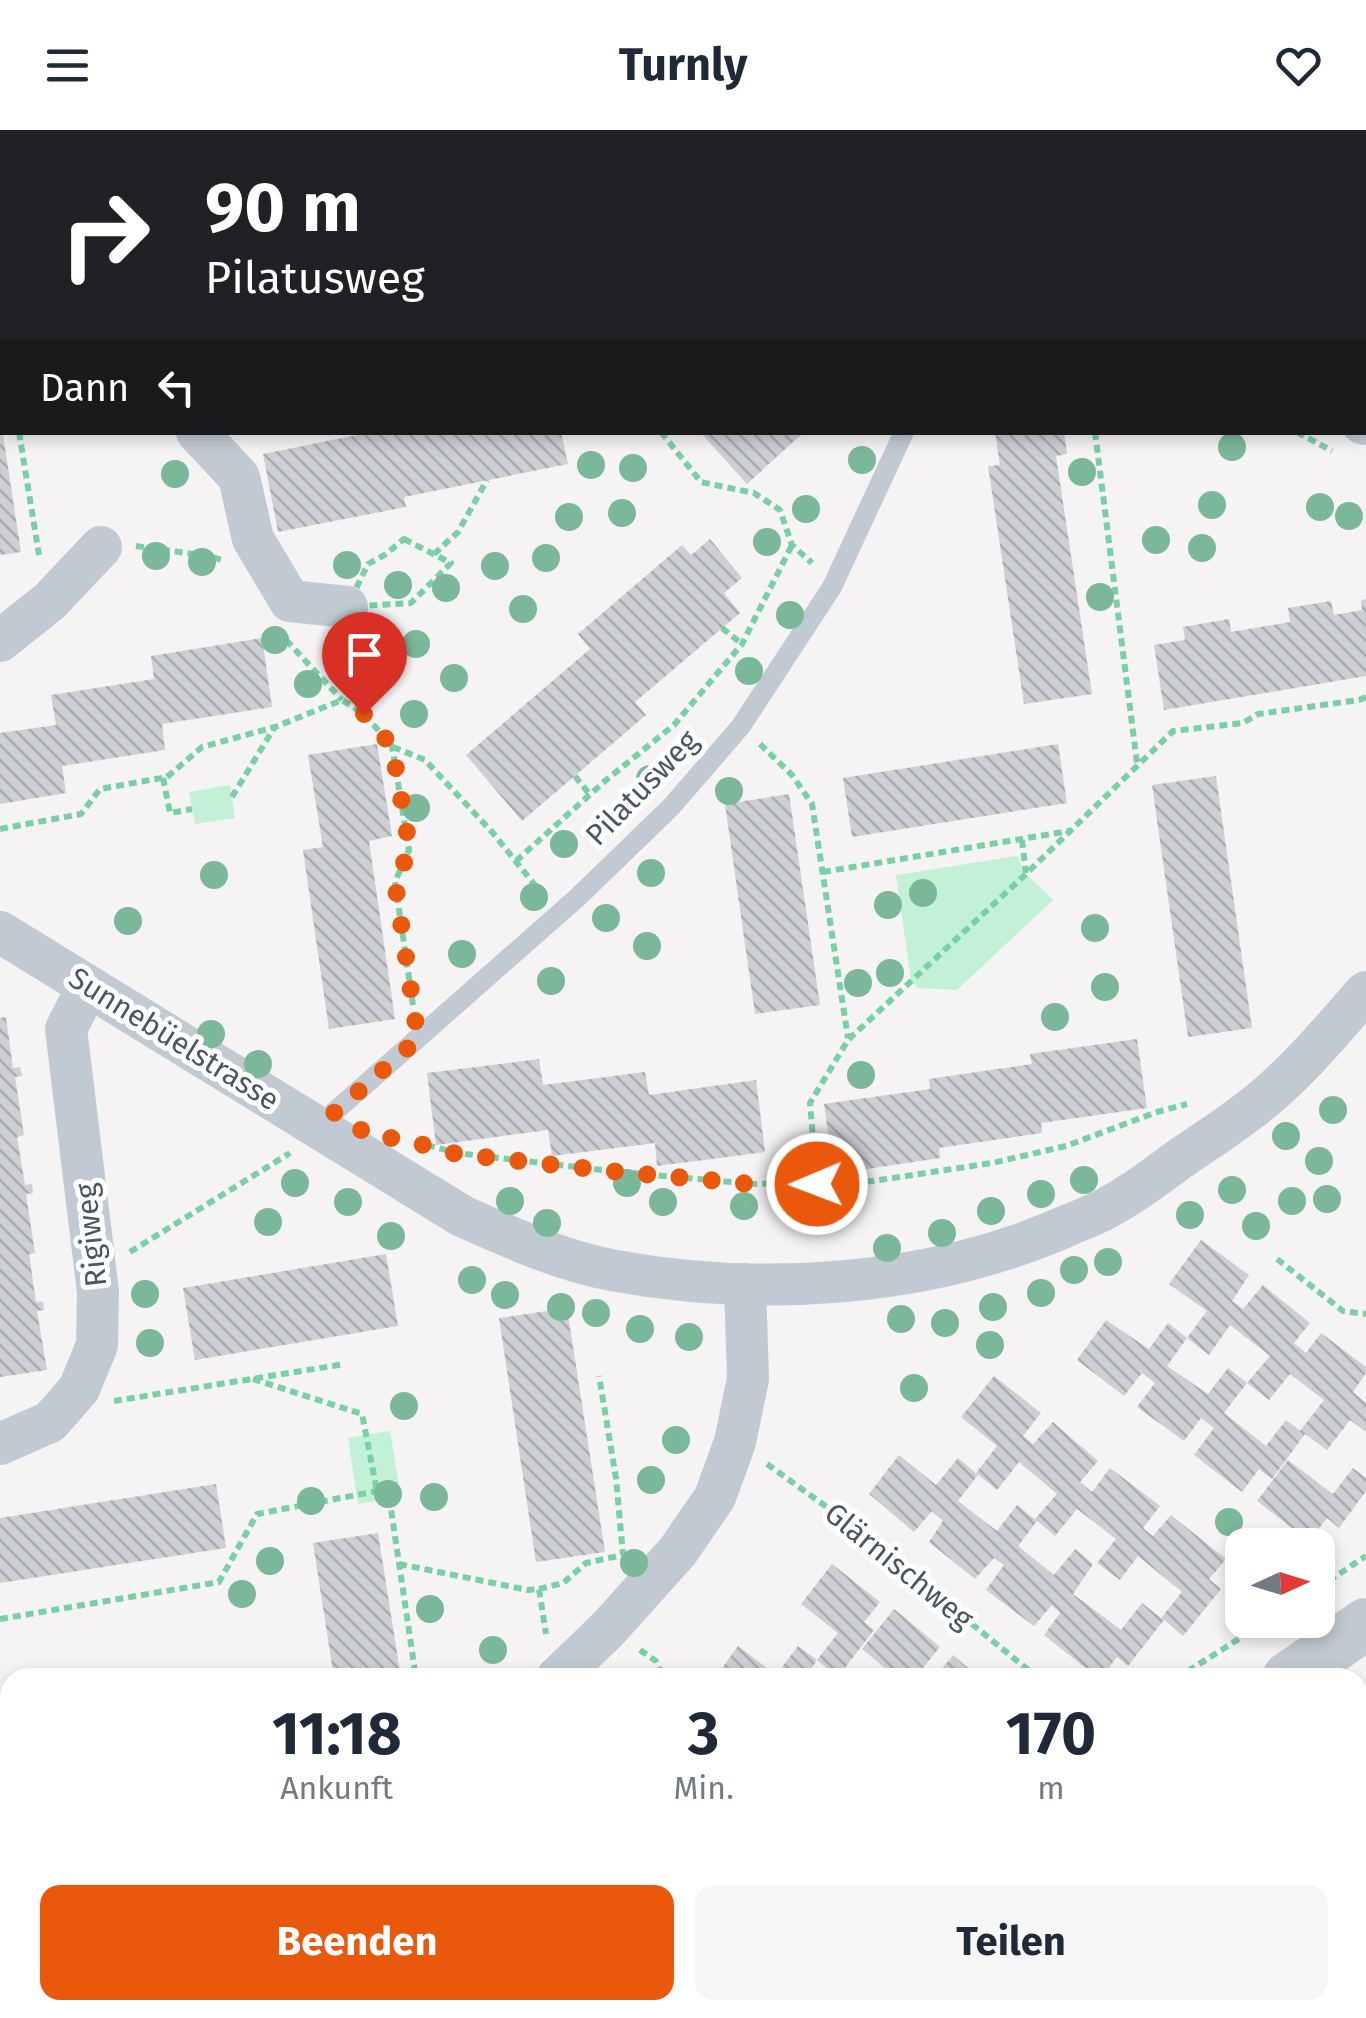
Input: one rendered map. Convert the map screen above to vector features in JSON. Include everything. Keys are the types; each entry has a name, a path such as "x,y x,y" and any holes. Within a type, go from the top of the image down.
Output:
{"street":[{"path":"200,435 239,477 252,539 290,602 348,607"},
{"path":"0,641 50,600 101,547"},
{"name":"Sunnebüelstrasse","path":"0,932 462,1216 530,1246 607,1270 745,1284 844,1282 927,1270 993,1254 1112,1206 1267,1097 1366,992"},
{"name":"Rigiweg","path":"0,1444 50,1422 79,1389 97,1344 98,1292 66,1028 88,986"},
{"path":"567,1668 668,1562 714,1498 735,1442 748,1379 745,1284"},
{"path":"1302,1668 1366,1624"}],"lane":[{"name":"Pilatusweg","path":"334,1113 558,914 671,806 741,726 834,583 903,435"}],"path":[{"path":"19,435 39,558"},
{"path":"663,435 701,482 754,493 780,510 792,545 834,583"},
{"path":"1095,435 1137,765"},
{"path":"434,554 458,532 487,480"},
{"path":"348,607 411,602 451,563 404,540 386,554"},
{"path":"516,862 674,724 742,644 792,545"},
{"path":"722,628 742,644"},
{"path":"817,1184 810,1103 848,1040 1172,731 1243,723 1258,714 1366,696"},
{"path":"0,828 81,814 100,789 163,778 202,747 275,726 342,700 364,714 392,746 425,760 558,914"},
{"path":"232,796 275,726"},
{"path":"741,726 792,775 812,804 848,1040"},
{"path":"392,746 410,850 395,882 418,1039"},
{"path":"575,776 590,794"},
{"path":"163,778 170,814 192,809"},
{"path":"823,872 1069,831"},
{"path":"1022,840 1026,874"},
{"path":"413,1142 457,1154 610,1171 752,1184 817,1184 873,1181 1010,1159 1066,1146 1157,1112 1206,1099 1215,1135"},
{"name":"Rigiweg","path":"127,1254 298,1148"},
{"path":"1277,1259 1343,1311 1366,1314"},
{"path":"112,1388 106,1402 345,1364"},
{"path":"399,1564 528,1590 563,1583 586,1563 623,1554 616,1478 599,1376"},
{"path":"252,1379 362,1414 377,1491"},
{"name":"Glärnischweg","path":"758,1458 842,1518 1026,1668"},
{"path":"0,1619 219,1582 256,1514 388,1489 415,1668"},
{"path":"1335,1577 1366,1556"},
{"path":"540,1588 546,1635"},
{"path":"1193,1668 1240,1638"},
{"path":"626,1641 656,1661 659,1668"}],"green space":[{"path":"230,785 235,818 195,824 189,792"},
{"path":"1017,856 1026,874 1053,900 957,990 917,988 911,980 896,875"},
{"path":"390,1431 401,1497 358,1504 348,1438"}],"building":[{"path":"0,435 3,435 21,552 0,555"},
{"path":"357,435 562,435 568,464 404,497 406,507 278,532 263,454"},
{"path":"703,435 801,435 747,484"},
{"path":"995,435 1064,435 1067,454 1056,456 1092,694 1024,704 988,466 1000,465"},
{"path":"710,539 742,578 724,593 740,613 635,702 646,715 522,821 466,755 590,649 578,634 682,545 691,555"},
{"path":"1366,599 1366,676 1164,710 1154,645 1185,640 1183,627 1229,619 1231,632 1290,622 1288,608 1331,601 1334,615 1362,610 1361,600"},
{"path":"262,638 272,707 162,724 165,750 62,766 66,793 0,804 0,733 56,725 51,695 154,679 151,656"},
{"path":"377,744 392,836 369,841 395,1019 329,1029 303,850 323,847 308,755"},
{"path":"1058,744 1067,803 852,837 843,778"},
{"path":"1216,776 1252,1028 1188,1037 1152,785"},
{"path":"789,794 820,1005 755,1014 725,804"},
{"path":"6,1017 13,1068 20,1067 22,1076 15,1077 24,1135 17,1137 25,1185 32,1184 33,1193 26,1194 35,1253 29,1254 36,1302 43,1301 44,1310 37,1311 47,1370 0,1377 0,1018"},
{"path":"1137,1039 1147,1108 1041,1123 1042,1133 939,1148 940,1158 834,1174 824,1104 930,1089 929,1079 1032,1064 1030,1054"},
{"path":"539,1059 543,1085 645,1072 649,1095 756,1080 765,1152 657,1166 655,1143 552,1156 548,1130 436,1145 427,1073"},
{"path":"1201,1240 1249,1275 1232,1301 1243,1309 1263,1285 1310,1323 1294,1343 1306,1353 1321,1333 1366,1367 1353,1392 1366,1403 1366,1432 1350,1420 1327,1450 1305,1434 1272,1479 1259,1469 1242,1492 1194,1455 1214,1428 1201,1418 1184,1441 1137,1407 1155,1383 1142,1373 1124,1396 1077,1360 1106,1320 1149,1349 1168,1323 1187,1338 1207,1311 1169,1284","holes":["1230,1325 1270,1356 1247,1383 1228,1368 1208,1394 1167,1366 1187,1338 1209,1355","1290,1374 1324,1400 1300,1431 1286,1420 1266,1446 1224,1413 1247,1383 1269,1400"]},
{"path":"386,1254 398,1326 195,1360 183,1288"},
{"path":"567,1308 605,1552 536,1562 499,1318"},
{"path":"994,1376 1041,1413 1023,1436 1033,1444 1053,1422 1098,1461 1080,1482 1092,1492 1110,1468 1160,1506 1143,1528 1153,1536 1171,1515 1225,1558 1209,1579 1221,1589 1183,1636 1164,1620 1128,1666 1117,1657 1109,1668 1085,1668 1044,1635 1060,1613 1052,1605 1034,1626 986,1590 1004,1565 994,1558 975,1579 929,1542 943,1521 932,1511 914,1532 869,1494 899,1455 936,1485 958,1458 978,1475 958,1501 997,1531 1017,1505 1037,1521 1018,1546 1054,1575 1075,1549 1093,1564 1073,1594 1121,1630 1142,1603 1161,1618 1182,1592 1138,1556 1120,1580 1097,1563 1116,1539 1077,1509 1055,1536 1035,1519 1057,1494 1019,1462 997,1490 976,1473 997,1446 961,1417"},
{"path":"1288,1460 1333,1494 1353,1468 1366,1478 1366,1491 1339,1528 1327,1518 1319,1528 1292,1528 1257,1501"},
{"path":"216,1484 226,1548 0,1583 0,1518"},
{"path":"378,1533 399,1668 332,1668 313,1543"},
{"path":"832,1564 880,1602 864,1622 874,1630 845,1668 827,1668 817,1660 838,1633 801,1604"},
{"path":"894,1609 940,1647 923,1668 885,1668 862,1649"},
{"path":"738,1646 767,1668 722,1668"},
{"path":"798,1646 817,1660 812,1668 781,1668"},
{"path":"953,1655 968,1668 942,1668"}],"route":[{"path":"364,714 392,746 410,850 395,882 418,1039 334,1113 374,1138 398,1138 457,1154 752,1184 817,1184"}]}
